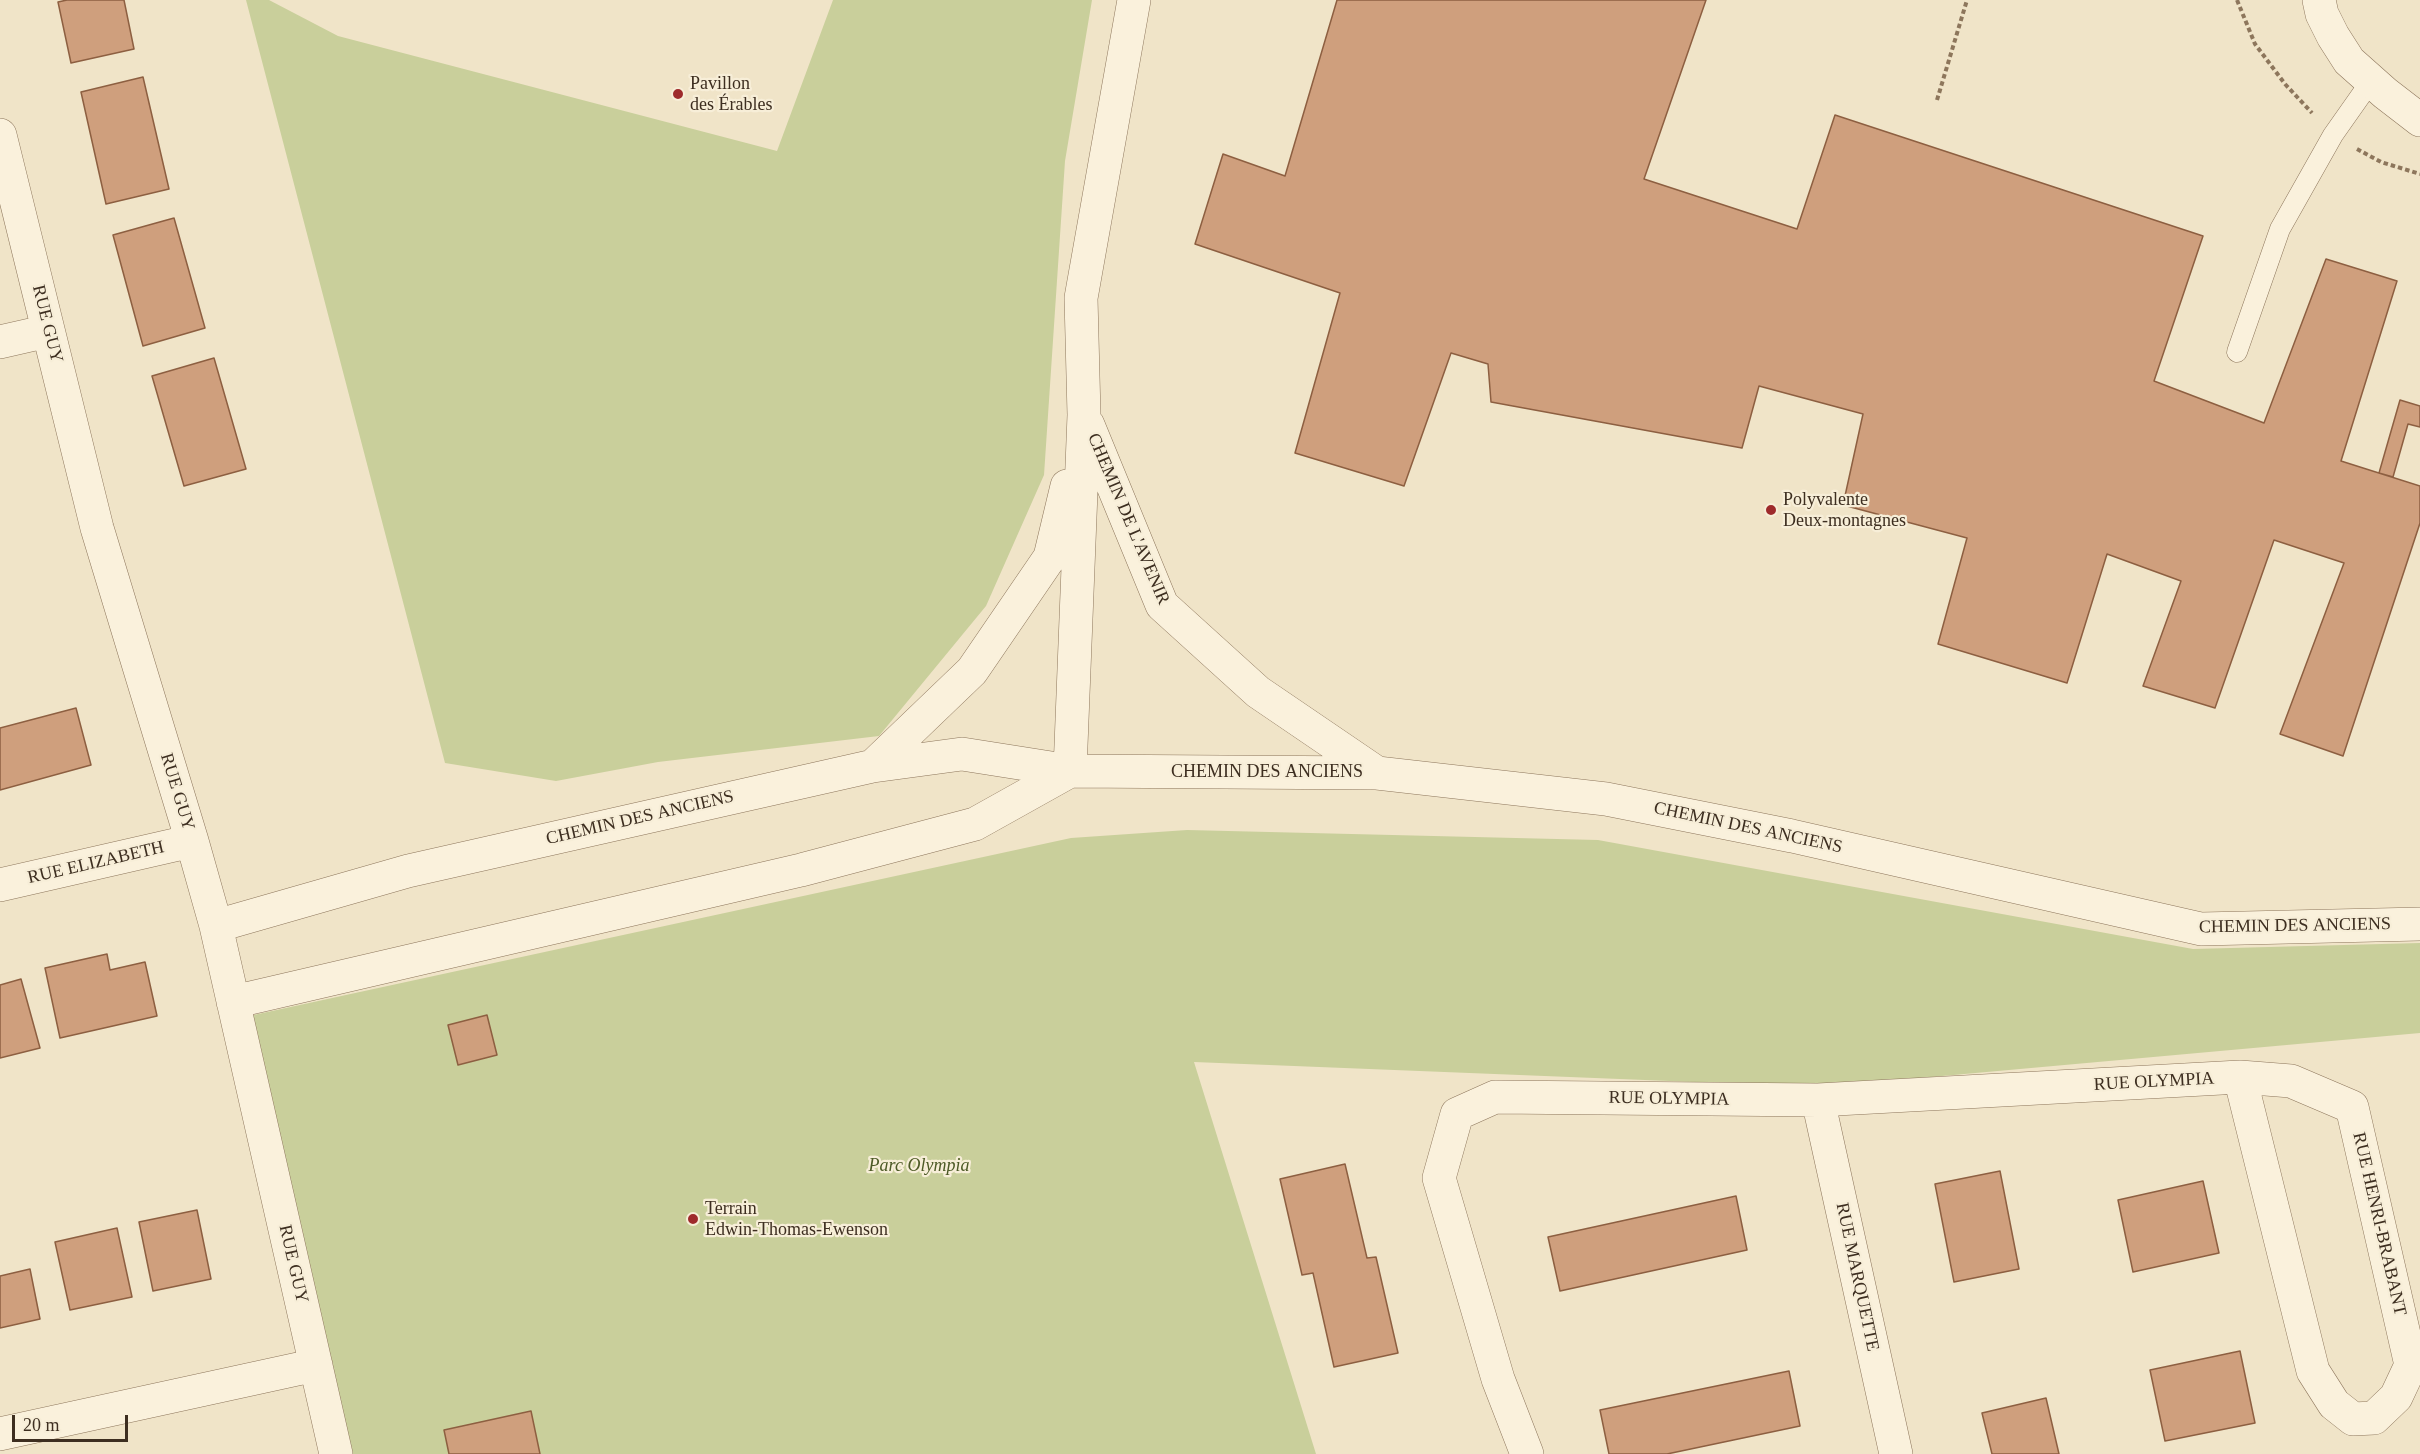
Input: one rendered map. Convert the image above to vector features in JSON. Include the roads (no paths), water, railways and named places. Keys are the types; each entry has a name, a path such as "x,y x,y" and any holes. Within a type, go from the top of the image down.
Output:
{"street":[{"name":"CHEMIN DE L'AVENIR","path":"1070,771 1084,415 1081,298 1134,0"},
{"path":"2319,0 2322,14 2349,61 2420,120"},
{"name":"RUE GUY","path":"0,135 97,528 216,926 336,1454"},
{"path":"0,342 48,331"},
{"name":"CHEMIN DE L'AVENIR","path":"873,766 972,671 1050,557 1084,415"},
{"name":"CHEMIN DE L'AVENIR","path":"1084,415 1162,605 1258,692 1377,773"},
{"name":"CHEMIN DES ANCIENS","path":"216,926 408,871 873,766 962,754 1070,771 1377,773 1606,799 1792,836 2201,929 2420,924"},
{"name":"CHEMIN DES ANCIENS","path":"233,1002 801,870 975,824 1070,771"},
{"name":"RUE ELIZABETH","path":"0,885 192,841"},
{"name":"RUE HENRI-BRABANT","path":"2240,1077 2291,1081 2352,1107 2411,1365 2396,1397 2374,1418 2353,1419 2334,1404 2313,1371 2240,1077"},
{"name":"RUE OLYMPIA","path":"1527,1454 1498,1379 1439,1178 1457,1114 1495,1097 1818,1100 2240,1077"},
{"name":"RUE MARQUETTE","path":"1818,1100 1896,1454"},
{"path":"0,1434 316,1365"}],"lane":[{"path":"2237,352 2280,230 2332,135 2371,81"}],"place":[{"name":"Pavillon des Érables","path":"678,94"},
{"name":"Polyvalente Deux-montagnes","path":"1771,510"},
{"name":"Terrain Edwin-Thomas-Ewenson","path":"693,1219"}],"park label":[{"name":"Parc Olympia","path":"919,1166"}]}
